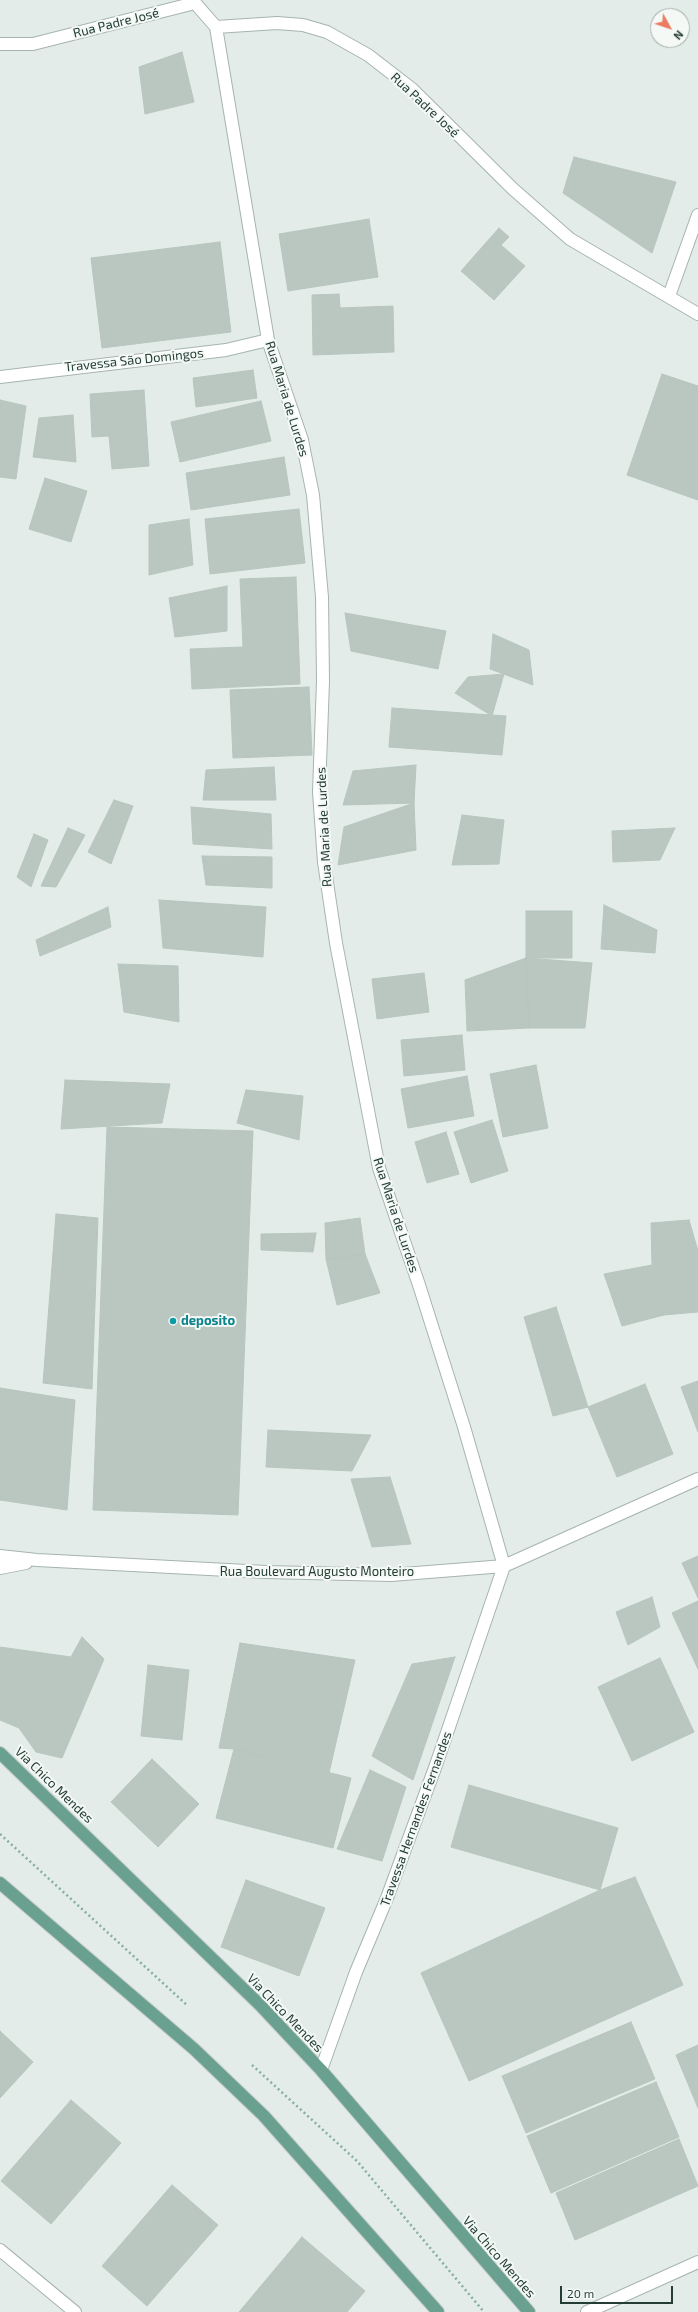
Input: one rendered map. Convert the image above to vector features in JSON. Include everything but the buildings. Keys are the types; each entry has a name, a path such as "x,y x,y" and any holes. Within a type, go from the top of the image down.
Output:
{"main road":[{"name":"Via Chico Mendes","path":"0,1753 260,2005 321,2070 529,2312"},
{"path":"0,1883 194,2049 264,2116 438,2312"}],"street":[{"name":"Rua Padre José","path":"0,44 33,44 195,2 216,27 277,23 303,25 327,32 368,56 412,89 513,189 570,239 698,314"},
{"name":"Rua Maria de Lurdes","path":"216,27 268,340 302,440 313,495 322,597 323,680 320,792 324,862 336,943 379,1168 464,1427 504,1566"},
{"path":"669,296 698,215"},
{"name":"Travessa São Domingos","path":"0,377 226,350 268,340"},
{"name":"Rua Boulevard Augusto Monteiro","path":"0,1556 37,1560 220,1571 391,1575 504,1566 698,1479"},
{"name":"Rua Boulevard Augusto Monteiro","path":"0,1568 37,1560"},
{"name":"Travessa Hernandes Fernandes","path":"321,2070 436,1765 504,1566"},
{"path":"0,2250 75,2312"},
{"path":"587,2312 698,2262"}],"place":[{"name":"deposito","path":"173,1321"}]}
